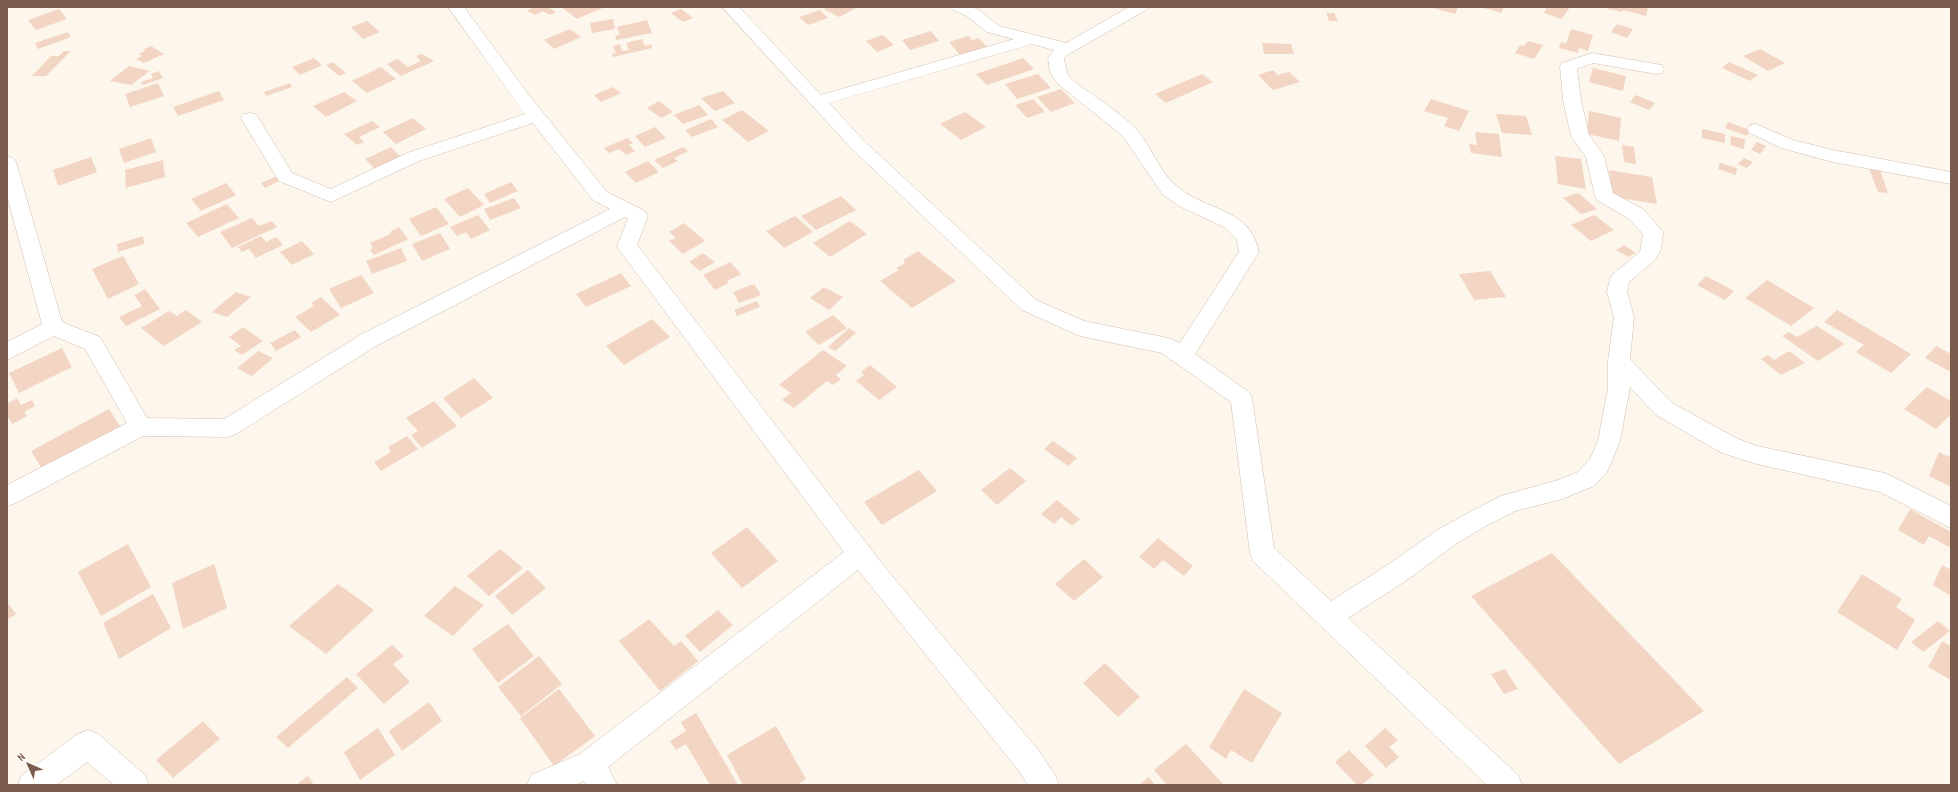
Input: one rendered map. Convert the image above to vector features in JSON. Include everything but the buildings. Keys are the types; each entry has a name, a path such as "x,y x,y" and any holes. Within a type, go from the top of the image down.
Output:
{"street":[{"path":"456,7 536,116 600,196 638,216 627,246 860,554 1028,761 1044,785"},
{"path":"730,7 857,144 1029,305 1080,328 1168,346 1241,398 1262,552 1508,785"},
{"path":"959,7 973,13 993,29 1067,48"},
{"path":"1140,7 1061,52 1056,58 1057,68 1061,76 1070,87 1129,133 1146,153 1154,171 1177,197 1236,225 1244,234 1249,244 1249,252 1183,356"},
{"path":"818,101 1032,39"},
{"path":"1329,616 1395,574 1448,536 1496,509 1509,503 1562,489 1586,479 1599,465 1609,441 1620,388 1619,361 1624,317 1616,292 1620,278 1651,253 1653,246 1653,232 1636,214 1604,196 1595,156 1580,136 1572,100 1568,67 1592,58 1656,69"},
{"path":"250,118 285,177 331,196 413,157 536,116"},
{"path":"1756,128 1787,144 1833,156 1951,178"},
{"path":"7,162 53,327"},
{"path":"7,494 140,427 228,428 369,340 625,209"},
{"path":"53,327 93,343 140,427"},
{"path":"7,352 53,327"},
{"path":"1619,361 1664,409 1730,446 1757,455 1885,483 1951,518"},
{"path":"541,785 596,774 860,554"},
{"path":"32,785 88,744 135,785"}]}
